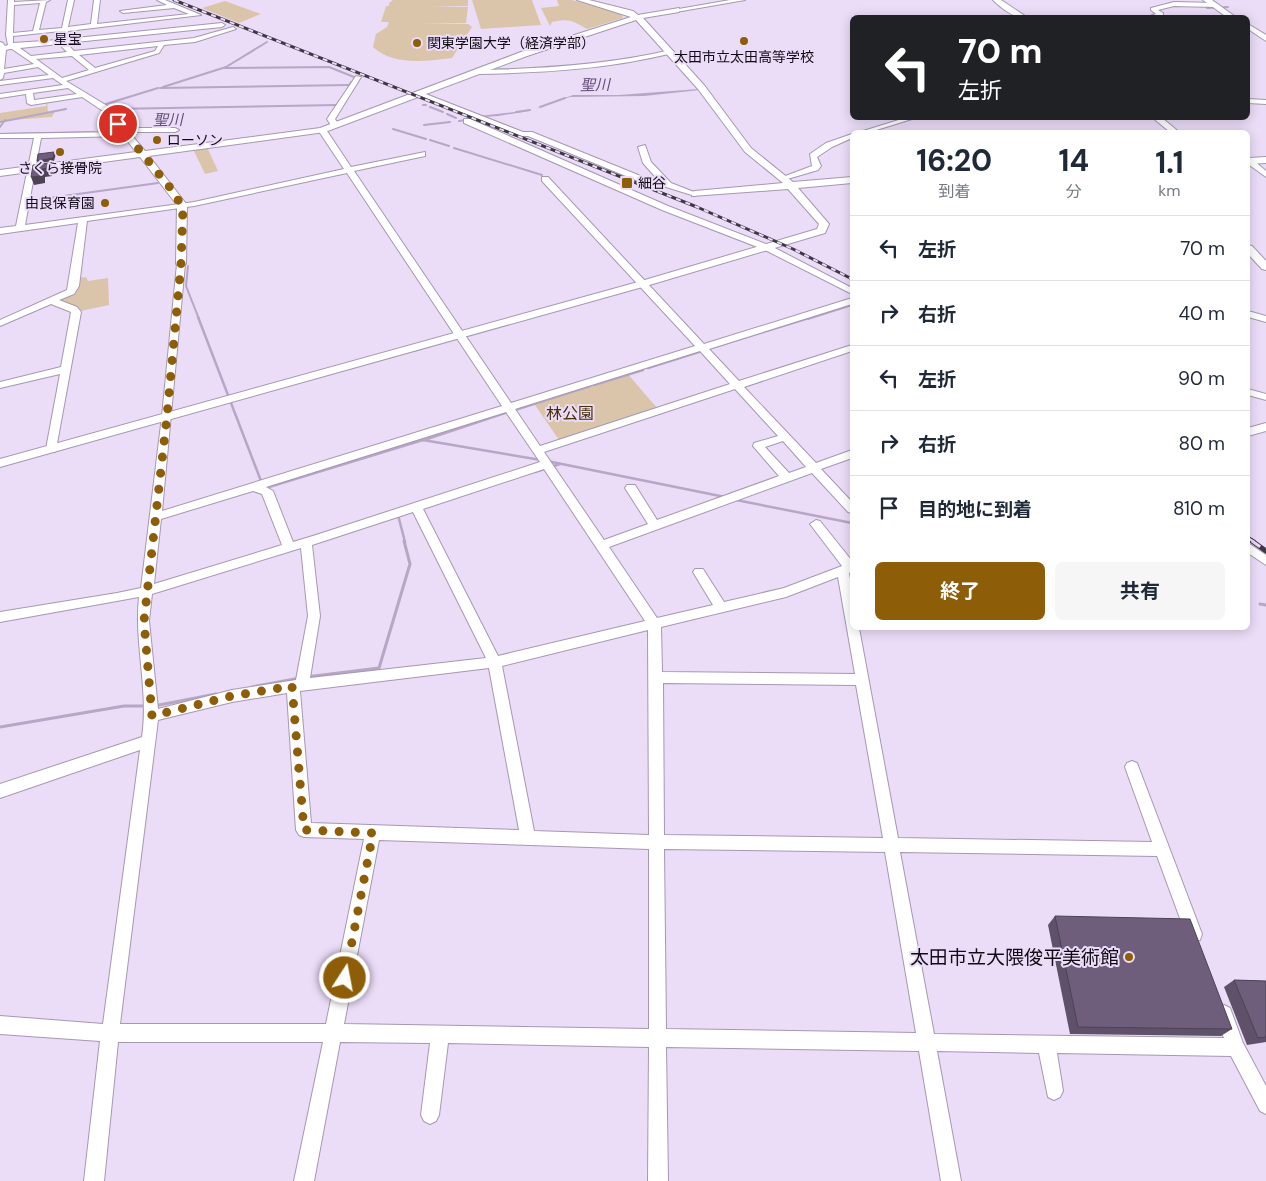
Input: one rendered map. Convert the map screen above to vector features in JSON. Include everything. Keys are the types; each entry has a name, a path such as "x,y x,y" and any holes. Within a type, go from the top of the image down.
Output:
{"street":[{"path":"35,32 44,0"},
{"path":"40,65 1,74 1,50 10,21 10,6 47,0"},
{"path":"71,0 62,42 64,46 94,71"},
{"path":"94,26 97,0"},
{"path":"160,0 242,33"},
{"path":"0,463 642,284 821,231 824,224 787,182 748,150 702,88 637,16 581,0"},
{"path":"0,173 322,130 475,72 637,16 742,0"},
{"path":"997,0 1020,15"},
{"path":"1208,0 1230,15"},
{"path":"1158,15 1161,14 1153,9 1174,4 1215,5"},
{"path":"122,24 124,8 175,6"},
{"path":"5,36 198,15"},
{"path":"61,80 159,51 162,20"},
{"path":"0,22 10,21"},
{"path":"1,50 14,47 222,25"},
{"path":"1250,27 1266,39"},
{"path":"31,58 198,40 233,29"},
{"path":"5,36 10,44 54,76 106,109 182,205 181,264 167,416 144,621 152,716 110,1033 94,1181"},
{"path":"109,50 122,62"},
{"path":"475,72 534,70 642,58 671,52"},
{"path":"0,83 54,76"},
{"path":"335,125 332,119 358,77"},
{"path":"0,96 69,86"},
{"path":"29,92 31,103 84,95"},
{"path":"418,93 522,134 529,134 646,181 668,185 694,194 787,182 850,180"},
{"path":"408,97 425,104"},
{"path":"1250,101 1266,102"},
{"path":"871,130 904,120"},
{"path":"1160,120 1172,130"},
{"path":"467,121 665,208 768,248 850,290"},
{"path":"0,136 175,130"},
{"path":"322,130 654,624 656,677 658,1181"},
{"path":"20,228 38,136"},
{"path":"787,182 815,168 817,166 813,156 829,145 850,137"},
{"path":"642,147 642,152 654,172 668,185"},
{"path":"0,231 182,205 422,154"},
{"path":"1250,161 1266,160"},
{"path":"1250,163 1266,175"},
{"path":"545,179 850,507"},
{"path":"0,324 71,292 74,286 83,220"},
{"path":"1250,250 1266,267"},
{"path":"51,449 71,348 76,312 74,309 52,301"},
{"path":"155,517 850,303"},
{"path":"1250,315 1266,319"},
{"path":"538,450 850,349"},
{"path":"0,385 66,369"},
{"path":"1250,393 1266,397"},
{"path":"1250,431 1266,427"},
{"path":"785,436 758,446 786,478"},
{"path":"602,545 850,455"},
{"path":"0,617 146,591 289,548 547,464"},
{"path":"254,487 267,491 289,548"},
{"path":"631,488 655,526"},
{"path":"416,507 495,662 528,838"},
{"path":"816,524 849,569 850,587"},
{"path":"306,542 314,616 298,685 304,830 657,842 1162,849"},
{"path":"1250,549 1266,561"},
{"path":"152,716 232,696 298,685 495,662 786,592 849,569"},
{"path":"699,572 722,608"},
{"path":"853,630 951,1181"},
{"path":"656,677 862,680"},
{"path":"0,792 62,769 149,741"},
{"path":"1132,767 1198,945"},
{"path":"304,1181 373,833"},
{"path":"1217,995 1236,1047 1266,1104"},
{"path":"0,1025 110,1033 334,1033 1236,1047"},
{"path":"430,1115 440,1035"},
{"path":"1046,1044 1054,1091"}],"green space":[{"path":"393,0 468,0 468,6 429,6 468,7 466,23 422,23 468,24 472,27 452,58 410,61 390,57 373,47 376,34 387,27 389,22 381,22 386,6 389,6 389,3"},
{"path":"472,0 532,0 541,25 481,29"},
{"path":"557,0 572,0 621,13 623,18 587,29 567,20 552,22 550,26 541,8 559,6"},
{"path":"225,1 261,14 239,23 202,8"},
{"path":"47,101 48,112 17,118 55,111 52,117 0,121 0,113 46,106"},
{"path":"207,147 218,171 205,174 193,149"},
{"path":"86,277 88,281 108,278 109,305 76,312 61,304 60,299 77,278"},
{"name":"林公園","path":"627,373 657,408 559,440 533,402"}],"shaded area":[{"path":"700,90 644,96 570,97 533,110 573,95 619,95"},
{"path":"532,110 498,116 479,116"}],"building":[{"path":"54,152 53,158 37,161 38,154"},
{"path":"49,163 48,168 42,169 41,176 31,177 33,165"},
{"name":"太田市立大隈俊平美術館","path":"1055,916 1190,919 1232,1029 1078,1027"},
{"path":"1234,980 1266,981 1266,1037 1258,1038"}],"waterway":[{"name":"聖川","path":"1207,8 1228,7"},
{"path":"163,87 226,67 267,42"},
{"path":"224,68 329,67 354,77"},
{"path":"347,90 351,82"},
{"path":"160,88 349,85"},
{"path":"106,104 158,88"},
{"name":"聖川","path":"540,107 565,98"},
{"path":"111,109 337,105"},
{"path":"430,107 443,112"},
{"path":"4,121 66,109"},
{"name":"聖川","path":"516,112 530,110"},
{"path":"447,114 456,118"},
{"name":"聖川","path":"459,121 478,118"},
{"path":"0,122 4,121"},
{"path":"0,127 4,121"},
{"name":"聖川","path":"424,125 450,122"},
{"path":"393,129 426,139"},
{"name":"聖川","path":"0,134 94,132"},
{"path":"430,140 449,146"},
{"path":"454,148 542,175"},
{"path":"27,201 158,183"},
{"path":"188,266 186,286 199,319"},
{"path":"808,319 850,306"},
{"path":"198,317 261,481 269,487 423,440 541,460"},
{"path":"708,349 812,317"},
{"path":"648,368 702,351"},
{"path":"594,385 643,370"},
{"path":"515,410 590,386"},
{"path":"424,440 508,412"},
{"path":"547,461 725,497"},
{"path":"535,472 560,464"},
{"path":"736,500 850,523"},
{"path":"398,515 405,542"},
{"path":"306,677 379,668 410,564 404,541"},
{"path":"1260,604 1266,605"},
{"path":"252,687 300,678"},
{"path":"154,706 216,694"},
{"path":"0,727 124,706 148,706"}],"railway":[{"path":"174,0 697,207 793,249 850,278"},
{"path":"1250,539 1254,542"},
{"path":"1252,541 1266,551"}],"place":[{"name":"星宝","path":"44,39"},
{"name":"太田市立太田高等学校","path":"744,41"},
{"name":"関東学園大学（経済学部）","path":"417,43"},
{"name":"ローソン","path":"157,140"},
{"name":"さくら接骨院","path":"60,152"},
{"name":"細谷","path":"627,183"},
{"name":"由良保育園","path":"105,203"},
{"name":"太田市立大隈俊平美術館","path":"1129,957"}],"route":[{"path":"118,124 172,190 183,208 181,264 167,416 144,621 152,716 192,704 292,686 304,830 373,833 345,978"}]}
